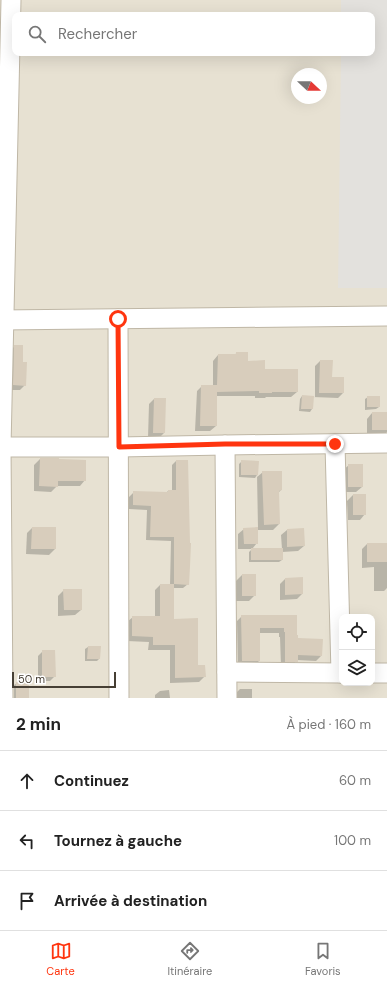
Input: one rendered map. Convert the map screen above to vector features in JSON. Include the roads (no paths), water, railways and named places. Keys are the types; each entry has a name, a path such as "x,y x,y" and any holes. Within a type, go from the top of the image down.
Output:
{"street":[{"path":"3,698 1,447 2,320 11,0"},
{"path":"2,320 387,316"},
{"path":"118,319 119,698"},
{"path":"1,447 119,447 225,444 387,443"},
{"path":"225,444 227,698"},
{"path":"335,444 340,650"},
{"path":"227,672 339,673"},
{"path":"375,673 387,673"}]}
